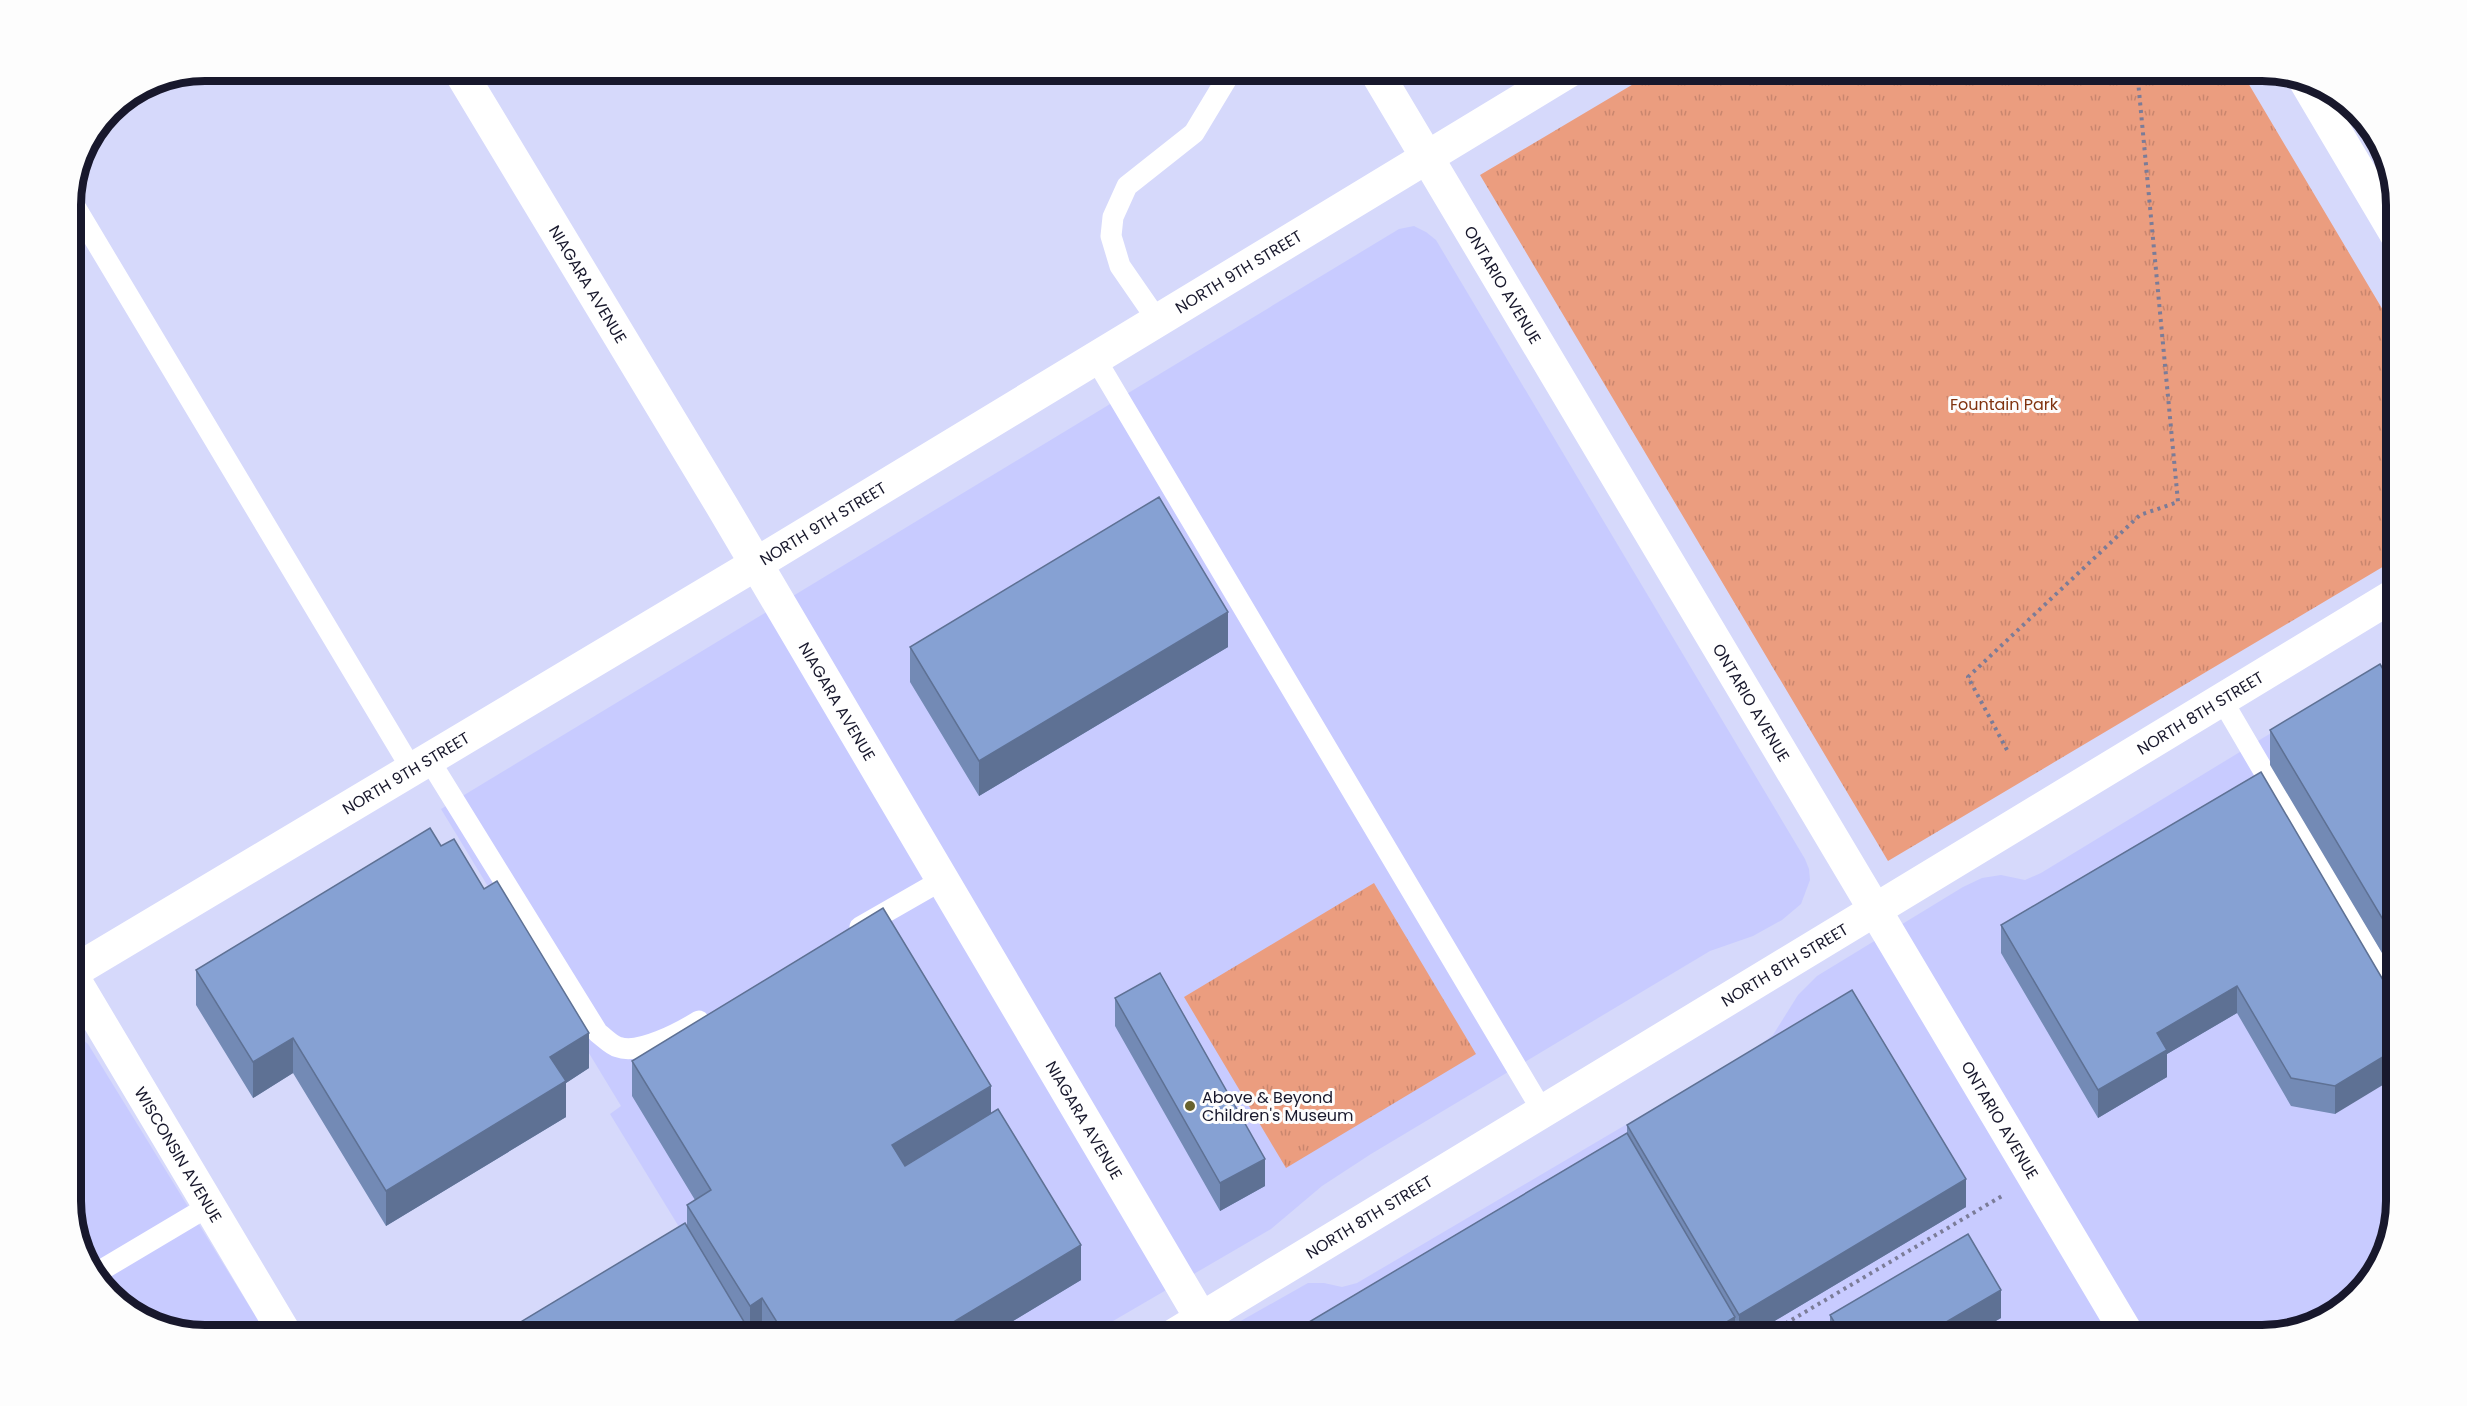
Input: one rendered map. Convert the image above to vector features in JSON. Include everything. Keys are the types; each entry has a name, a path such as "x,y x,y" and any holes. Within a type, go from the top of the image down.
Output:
{"street":[{"name":"NIAGARA AVENUE","path":"466,81 756,564 942,880 1193,1325"},
{"name":"ONTARIO AVENUE","path":"1383,81 2121,1325"},
{"name":"NORTH 9TH STREET","path":"81,967 756,564 1553,81"},
{"path":"2312,91 2386,217"},
{"name":"NORTH 8TH STREET","path":"1204,1325 1543,1112 2386,600"},
{"name":"WISCONSIN AVENUE","path":"81,990 280,1325"}],"lane":[{"path":"1158,321 1120,266 1111,236 1113,217 1127,186 1194,133 1225,81"},
{"path":"81,216 420,763 598,1033 618,1048 640,1047 676,1035 713,1012"},
{"path":"1095,358 1543,1112"},
{"path":"2222,700 2386,980"},
{"path":"846,935 942,880"},
{"path":"102,1270 209,1206"}],"path":[{"path":"2007,750 1968,678 2140,515 2178,501 2138,81"},
{"path":"1783,1325 2033,1178"}],"shaded area":[{"path":"1414,226 1436,240 1805,859 1810,880 1801,904 1782,920 1753,936 1710,951 1371,1154 1322,1186 1271,1229 1106,1325 589,1325 687,1240 610,1114 621,1106 441,809 1399,229"},
{"path":"2386,663 2385,1217 2377,1248 2369,1263 2350,1289 2324,1308 2294,1321 2262,1325 1234,1325 1308,1283 1324,1283 1342,1287 1357,1283 1751,1051 1773,1035 1798,995 1817,976 1963,887 1982,878 2001,875 2025,880 2041,873"},
{"path":"81,1038 88,1044 261,1325 189,1324 158,1316 123,1294 102,1270 88,1241 81,1209"}],"green space":[{"name":"Fountain Park","path":"1638,81 2247,81 2386,315 2386,565 1888,861 1480,175"},
{"path":"1374,883 1476,1054 1286,1168 1184,997"}],"building":[{"path":"1159,497 1228,612 979,761 910,647"},
{"path":"2380,664 2386,674 2385,923 2270,730"},
{"path":"2261,772 2386,985 2386,1055 2335,1086 2291,1078 2237,986 2157,1033 2167,1050 2098,1090 2001,925"},
{"path":"430,828 441,846 454,839 484,889 497,881 589,1033 550,1057 566,1081 386,1191 293,1038 253,1062 196,970"},
{"path":"883,908 991,1086 892,1145 905,1166 998,1109 1081,1245 949,1325 779,1325 762,1298 750,1306 687,1205 711,1190 632,1061"},
{"name":"Above & Beyond Children's Museum","path":"1160,973 1265,1159 1220,1183 1115,998"},
{"path":"1852,990 1966,1179 1739,1315 1627,1125"},
{"path":"1627,1133 1735,1317 1722,1325 1304,1325"},
{"path":"685,1223 746,1325 516,1325"},
{"path":"1968,1234 2001,1290 1941,1325 1836,1325 1830,1315"}],"place":[{"name":"Above & Beyond Children's Museum","path":"1190,1106"}]}
